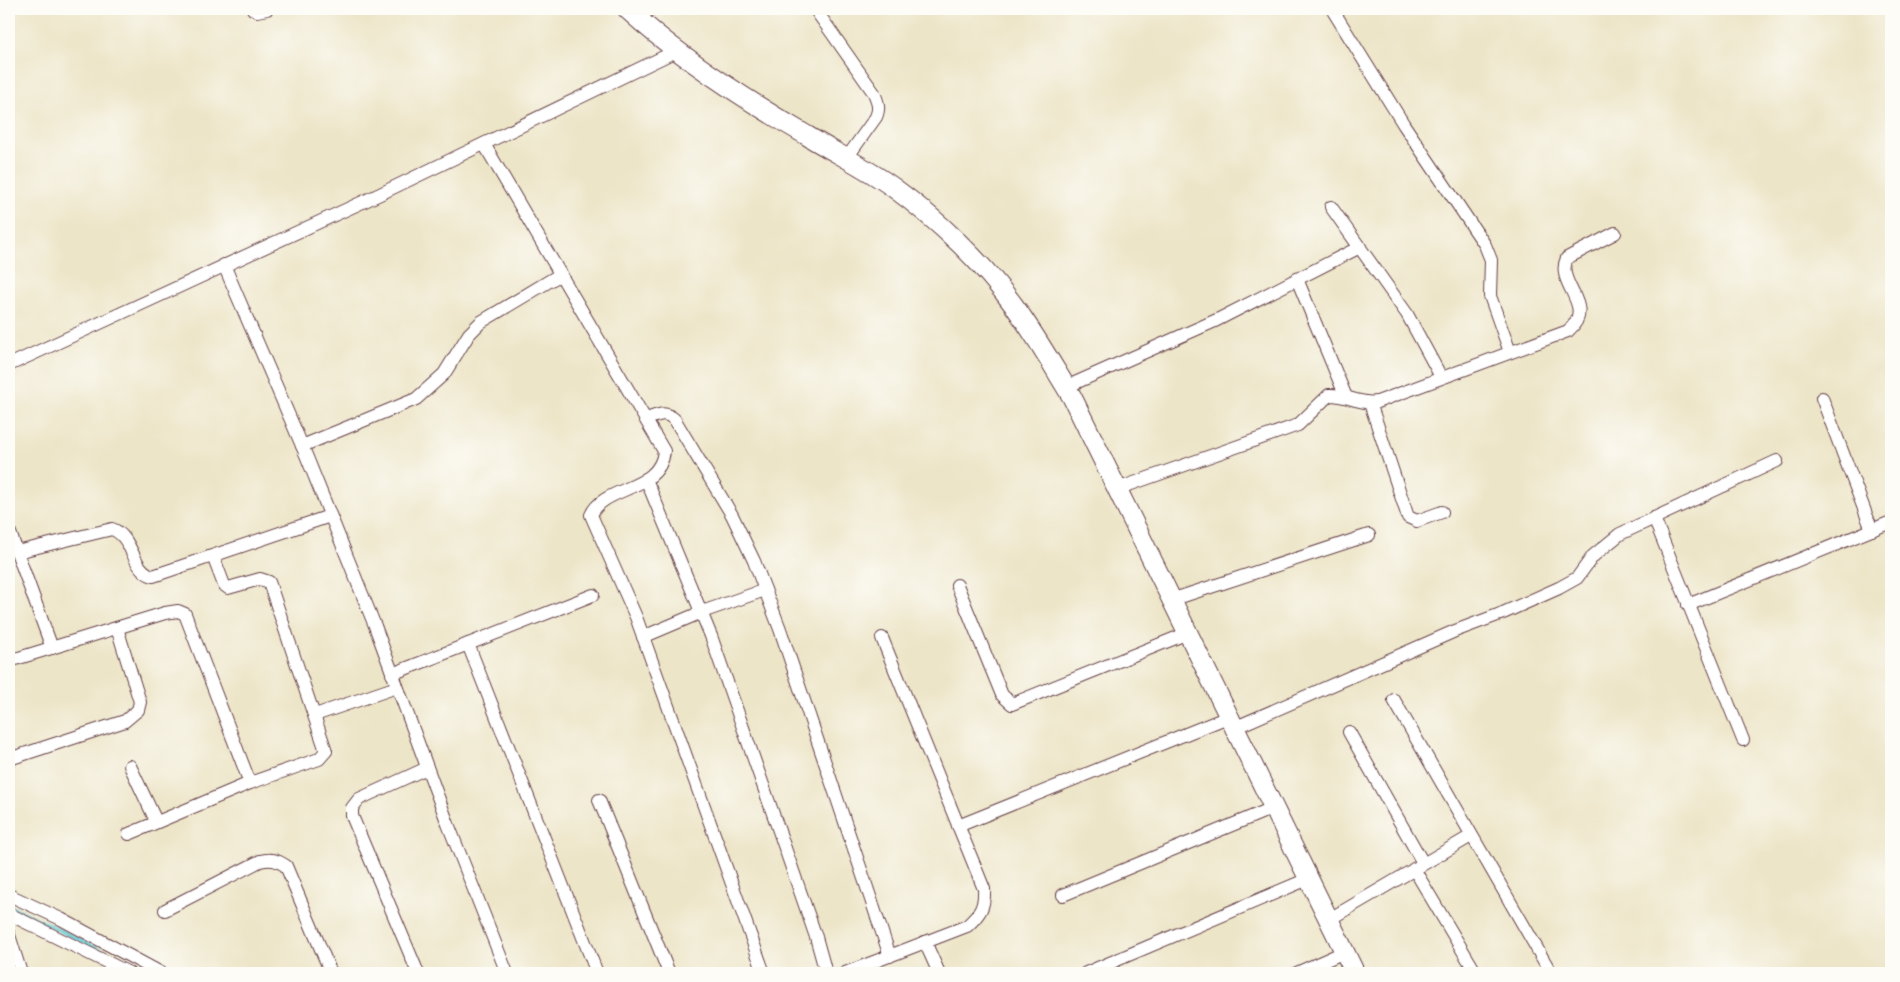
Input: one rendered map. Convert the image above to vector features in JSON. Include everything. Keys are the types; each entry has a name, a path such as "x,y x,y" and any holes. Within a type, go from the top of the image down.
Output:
{"street":[{"path":"253,9 257,12 267,9"},
{"path":"815,9 874,93 878,103 879,111 876,117 846,159"},
{"path":"1332,9 1404,125 1485,245 1491,260 1490,296 1510,352"},
{"path":"638,12 678,50 757,107 893,187 924,212 970,255 1014,305 1041,344 1066,387 1328,920 1356,973"},
{"path":"9,365 484,144 678,50"},
{"path":"484,144 664,451 659,468 646,479 598,504 591,515 644,637 764,973"},
{"path":"1331,207 1407,314 1441,377"},
{"path":"1117,489 1298,426 1325,397 1337,394 1370,403 1568,331 1577,324 1580,312 1564,264 1572,254 1615,233"},
{"path":"1066,387 1217,320 1360,247"},
{"path":"224,265 330,516 507,973"},
{"path":"302,446 416,399 444,374 468,334 481,322 561,274"},
{"path":"1297,279 1346,397"},
{"path":"1822,398 1872,530"},
{"path":"1370,403 1408,517 1416,521 1442,512"},
{"path":"647,420 664,413 675,420 732,515 766,590 890,956"},
{"path":"958,826 1231,722 1454,631 1503,613 1577,578 1605,544 1620,534 1777,461"},
{"path":"646,479 702,612 816,937 826,973"},
{"path":"17,552 112,529 125,537 140,566 147,575 153,576 330,516"},
{"path":"1654,518 1743,740"},
{"path":"1688,605 1891,522"},
{"path":"9,530 52,648"},
{"path":"1171,600 1369,535"},
{"path":"129,834 156,821 250,783 319,759 324,755 326,748 269,582 260,580 228,588 224,585 213,556"},
{"path":"957,585 1002,695 1012,704 1188,634"},
{"path":"644,637 702,612 766,590"},
{"path":"392,674 593,595"},
{"path":"9,662 165,613 178,611 185,614 189,619 250,783"},
{"path":"9,759 126,721 138,710 140,702 117,628"},
{"path":"846,973 967,926 979,916 984,904 984,889 882,638"},
{"path":"468,644 597,973"},
{"path":"315,715 397,686"},
{"path":"1394,700 1551,973"},
{"path":"1349,732 1476,973"},
{"path":"130,766 156,821"},
{"path":"418,973 352,816 352,808 359,799 427,768"},
{"path":"599,800 669,973"},
{"path":"1064,895 1273,808"},
{"path":"1328,920 1471,836"},
{"path":"165,910 260,861 278,860 286,866 332,973"},
{"path":"1086,973 1308,879"},
{"path":"9,895 61,919 162,973"},
{"path":"9,914 129,973"},
{"path":"9,935 21,973"},
{"path":"925,942 939,973"},
{"path":"1297,973 1344,952"}],"waterway":[{"path":"9,906 143,973"}]}
